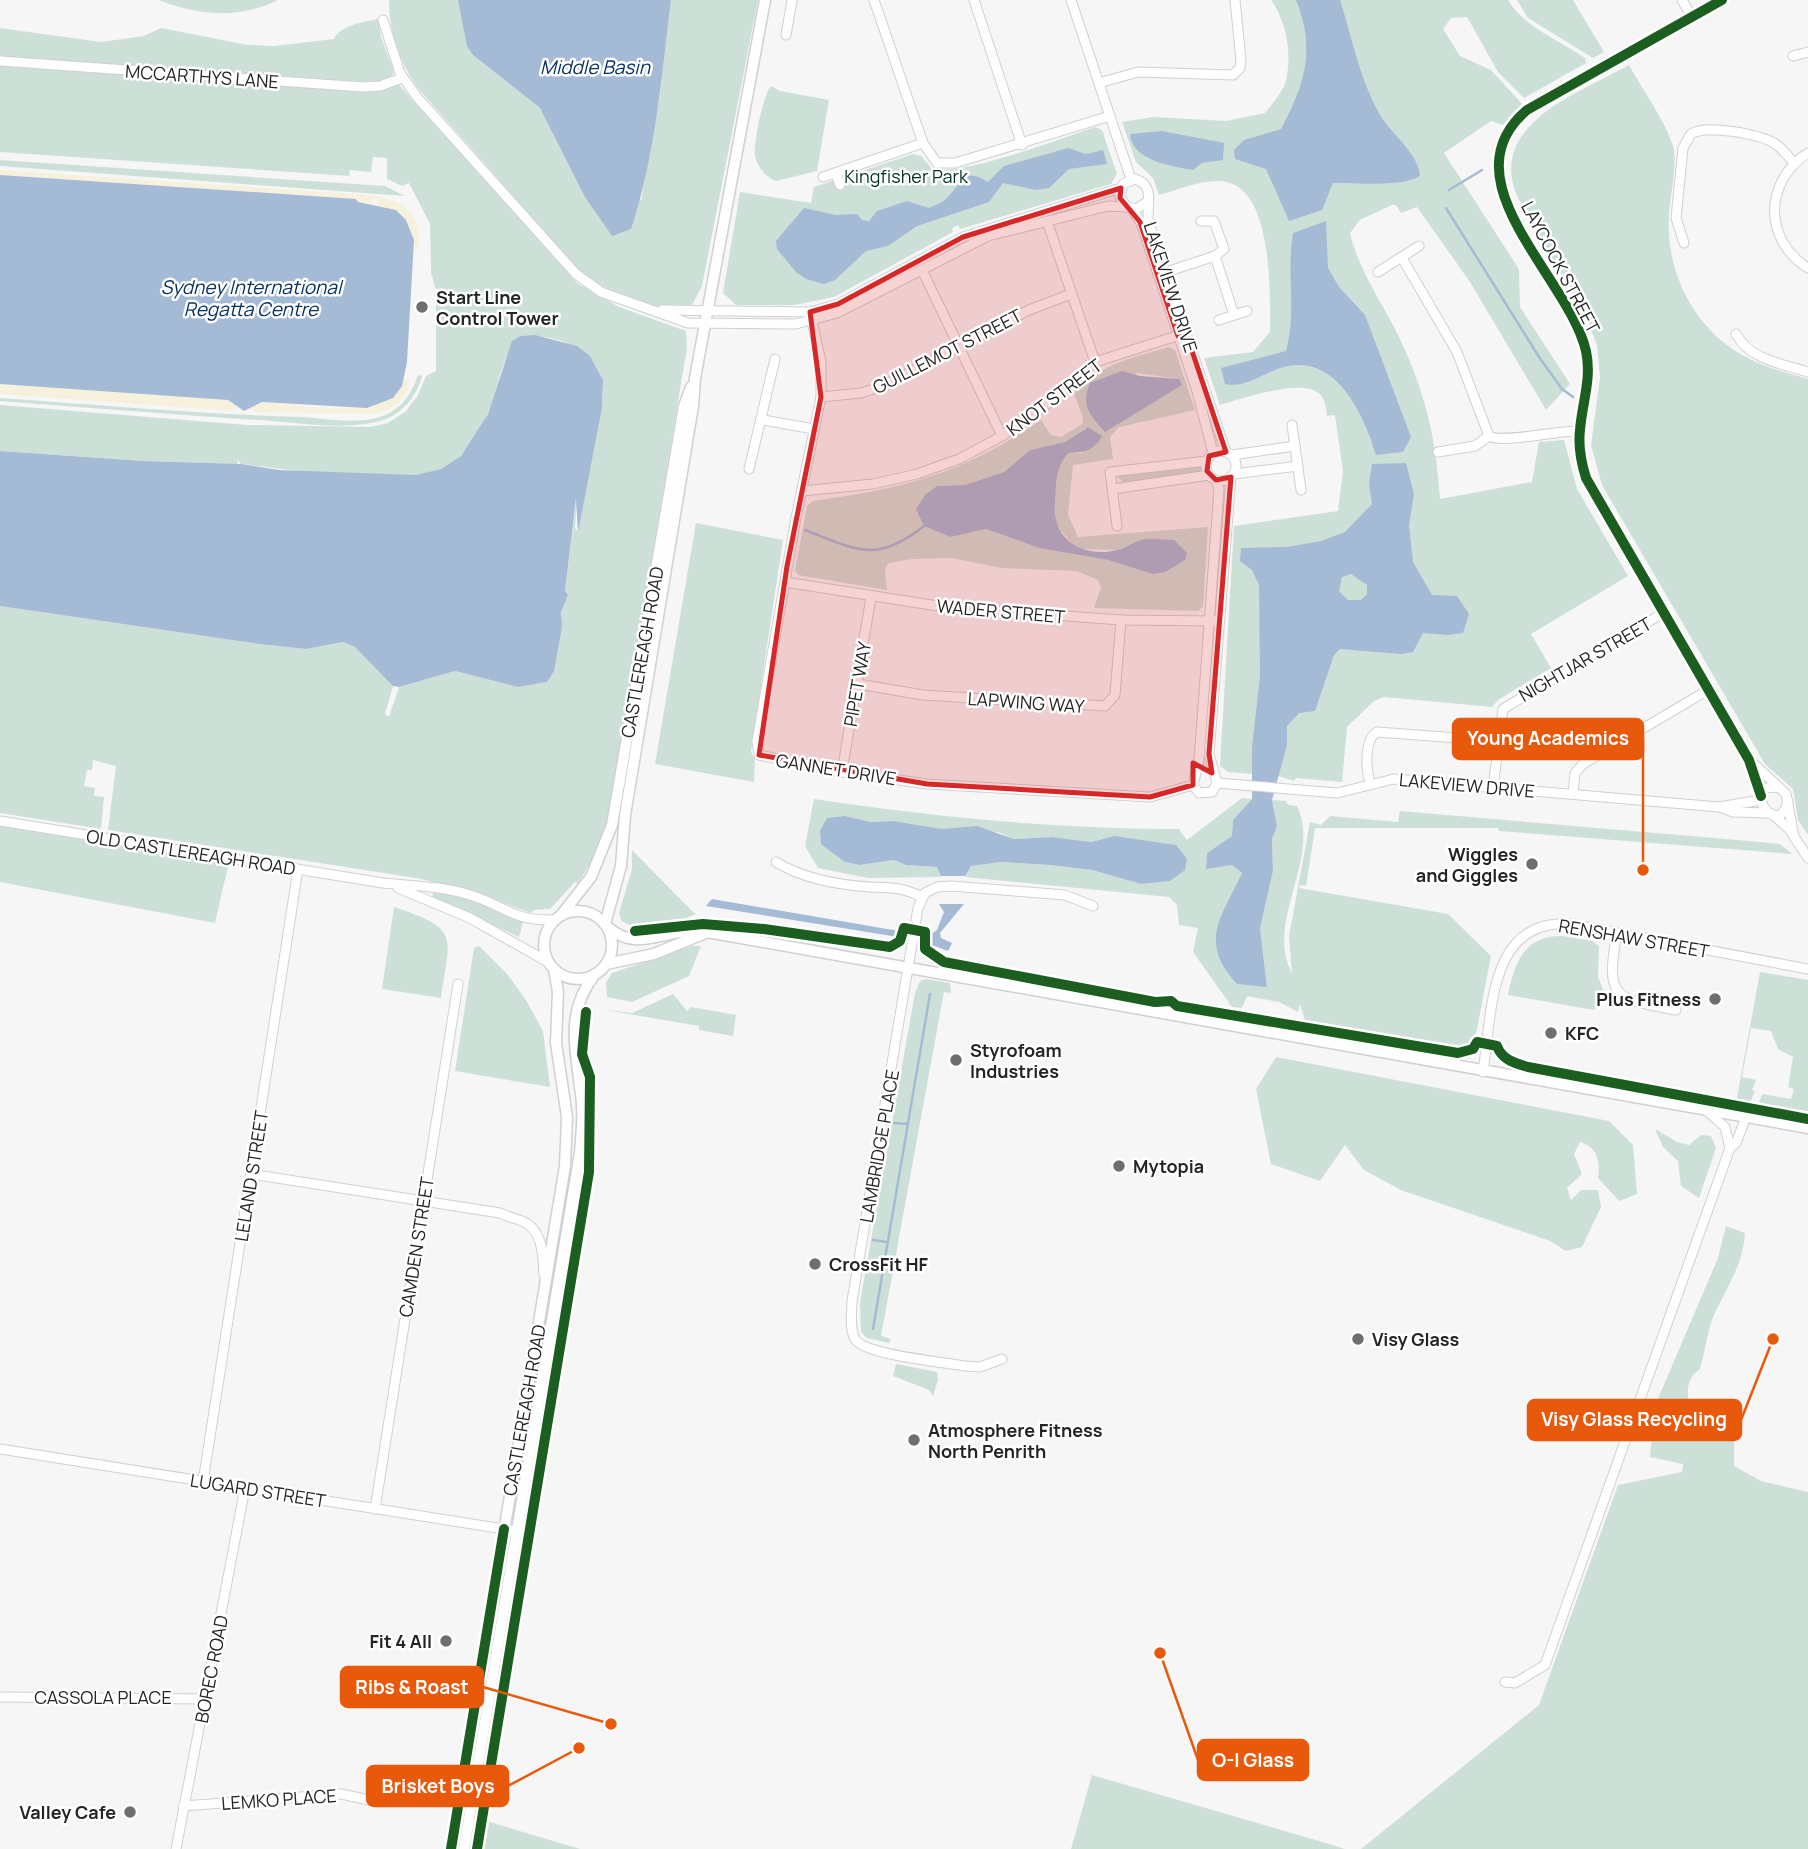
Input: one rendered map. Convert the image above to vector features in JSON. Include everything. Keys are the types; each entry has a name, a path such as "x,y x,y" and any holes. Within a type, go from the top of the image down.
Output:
{"main road":[{"name":"CASTLEREAGH ROAD","path":"607,926 621,866 625,815 693,406 695,378 765,0"},
{"name":"CASTLEREAGH ROAD","path":"558,917 591,877 612,825 684,406 695,378"},
{"path":"706,933 654,954 607,964 595,974 574,979 551,966 544,940 558,917 581,910 590,912 624,937 642,940 692,930 1808,1128"},
{"path":"607,926 612,950 607,964"},
{"name":"CASTLEREAGH ROAD","path":"452,1849 563,1179 567,1129 563,1083 555,1043 558,992 551,966"},
{"name":"CASTLEREAGH ROAD","path":"464,1849 582,1135 582,1103 572,1039 573,1022 578,1003 595,974"}],"street":[{"path":"786,35 792,0"},
{"path":"874,0 923,143 932,159 945,164 1022,145 1110,116"},
{"path":"974,0 1022,145"},
{"path":"1071,0 1131,179"},
{"path":"1099,83 1138,72 1233,75 1240,68 1241,60 1235,0"},
{"path":"1682,0 1692,17"},
{"name":"LAYCOCK STREET","path":"1722,0 1527,110 1512,125 1500,151 1498,171 1505,199 1575,324 1583,344 1588,378 1580,431 1586,478 1749,760 1761,798"},
{"path":"383,20 402,78 576,274 616,300 688,323 812,323 837,313 988,236 1108,206 1140,208 1147,202 1147,186 1140,180 1131,179 1121,188 963,237 838,304 810,312 655,311"},
{"path":"1793,56 1808,52"},
{"name":"MCCARTHYS LANE","path":"0,61 363,87 402,78"},
{"path":"1685,243 1676,218 1683,148 1691,134 1707,129 1764,139 1779,147 1794,163"},
{"path":"823,177 923,143"},
{"path":"1808,153 1794,163 1776,191 1774,219 1785,248 1808,268"},
{"path":"836,173 840,185"},
{"path":"1121,188 1121,200 1129,207"},
{"name":"LAKEVIEW DRIVE","path":"1147,202 1148,220 1162,274 1182,335 1229,453 1236,464 1232,476"},
{"name":"LAKEVIEW DRIVE","path":"1129,207 1140,222 1162,274"},
{"path":"1047,221 1095,362"},
{"path":"1162,274 1215,256 1224,249 1214,221 1201,221"},
{"path":"1378,272 1419,246"},
{"path":"1215,256 1234,315"},
{"path":"1402,258 1457,352 1489,436 1499,440 1554,430 1580,431"},
{"path":"922,270 1003,436"},
{"name":"GUILLEMOT STREET","path":"821,397 843,396 883,386 1029,310 1071,293"},
{"path":"1219,320 1247,311"},
{"name":"GANNET DRIVE","path":"810,312 821,362 821,397 785,583 757,748 759,755 842,772 927,784 1150,797 1194,785"},
{"path":"1737,334 1743,345 1755,354 1808,372"},
{"name":"KNOT STREET","path":"802,491 873,484 917,474 959,459 1003,436 1056,398 1095,362 1182,335"},
{"path":"749,469 763,420 775,359"},
{"name":"LAKEVIEW DRIVE","path":"1192,364 1213,478"},
{"path":"763,420 814,429"},
{"path":"1292,425 1301,490"},
{"path":"1438,452 1475,446 1489,436"},
{"path":"1117,526 1110,472 1229,453 1295,446"},
{"path":"1112,489 1298,466"},
{"path":"1213,478 1219,489 1214,620 1209,754 1212,773 1217,783 1212,792 1206,794 1199,793 1194,785 1198,774 1214,620 1232,476"},
{"name":"WADER STREET","path":"785,583 955,608 1121,620 1214,620"},
{"name":"PIPET WAY","path":"842,772 872,597"},
{"name":"NIGHTJAR STREET","path":"1493,788 1500,718 1507,705 1663,613"},
{"name":"LAPWING WAY","path":"858,684 922,695 1105,706 1115,695 1121,620"},
{"path":"1573,794 1575,773 1583,764 1708,690"},
{"path":"1370,783 1367,771 1370,740 1377,732 1498,741"},
{"name":"LAYCOCK STREET","path":"1749,760 1781,789"},
{"path":"1198,774 1212,773"},
{"name":"LAKEVIEW DRIVE","path":"1217,783 1344,792 1370,783 1394,779 1719,807 1733,812 1770,814"},
{"path":"1794,836 1788,801 1781,789 1770,788 1761,798 1763,809 1794,836 1808,858"},
{"name":"LAKEVIEW DRIVE","path":"1719,807 1761,798"},
{"path":"1770,814 1782,812 1788,801"},
{"name":"OLD CASTLEREAGH ROAD","path":"0,821 383,883 460,892 521,918 558,917"},
{"path":"776,862 805,876 861,886 903,888 922,897"},
{"name":"LELAND STREET","path":"203,1482 298,869"},
{"name":"OLD CASTLEREAGH ROAD","path":"383,883 430,899 470,918 551,966"},
{"path":"909,967 922,897 937,887 978,887 1065,895 1093,906"},
{"name":"RENSHAW STREET","path":"1483,1072 1499,974 1506,954 1515,942 1536,928 1558,923 1808,969"},
{"path":"1617,933 1611,971 1616,990 1630,1000 1676,1010"},
{"name":"LAMBRIDGE PLACE","path":"909,967 852,1301 853,1336 856,1342 871,1349 965,1366 986,1366 1002,1359"},
{"name":"CAMDEN STREET","path":"374,1509 458,984"},
{"path":"1707,1111 1725,1128 1730,1149"},
{"path":"1505,1682 1515,1683 1544,1667 1730,1149 1736,1143 1746,1117"},
{"path":"251,1174 500,1213 530,1226 538,1236 544,1291"},
{"name":"LUGARD STREET","path":"0,1449 516,1531"},
{"name":"BOREC ROAD","path":"176,1849 245,1488"},
{"name":"CASSOLA PLACE","path":"0,1697 205,1699"},
{"name":"LEMKO PLACE","path":"183,1806 341,1794 374,1801"}],"highlighted area":[{"path":"1121,188 1120,198 1140,222 1178,336 1186,333 1211,404 1226,452 1209,456 1207,471 1216,480 1231,477 1209,754 1212,773 1193,763 1193,785 1150,797 927,784 759,755 787,566 821,397 810,312 838,304 963,237"}],"green space":[{"path":"158,0 278,0 248,11 218,13 188,9"},
{"path":"389,0 458,0 473,55 540,108 554,131 641,200 660,94 671,0 758,0 702,286 692,305 663,307 631,299 600,284 576,267 417,87 396,45"},
{"path":"1271,0 1508,0 1523,18 1585,58 1586,63 1524,98 1498,72 1467,17 1451,18 1443,29 1460,56 1491,70 1522,104 1503,125 1491,121 1444,153 1519,270 1520,307 1570,384 1546,410 1470,282 1417,207 1401,213 1396,205 1392,205 1360,220 1350,233 1359,261 1400,339 1417,379 1436,456 1440,499 1532,482 1539,442 1564,440 1577,489 1628,576 1531,634 1551,668 1498,700 1492,707 1384,697 1374,701 1347,727 1342,782 1296,778 1294,781 1278,776 1228,772 1220,766 1234,526 1338,511 1343,471 1335,415 1327,416 1326,406 1317,392 1297,388 1270,391 1220,405 1204,358 1253,352 1270,332 1268,268 1259,219 1250,199 1236,186 1218,181 1195,184 1159,195 1153,178 1136,162 1122,122 1153,117 1226,121 1265,113 1285,84 1288,70 1287,38 1281,18"},
{"path":"1517,0 1573,0 1604,52 1593,58 1528,18"},
{"path":"378,19 381,37 394,72 390,79 373,84 0,57 0,28 101,42 144,36 161,28 248,45 274,46 334,39 347,27"},
{"path":"0,65 369,91 399,85 577,283 619,307 686,331 687,348 606,827 598,849 578,884 575,882 550,909 534,910 531,913 468,890 416,878 108,830 116,766 93,760 92,770 87,770 84,786 95,788 94,796 104,797 101,829 0,813 0,606 306,649 343,642 355,647 390,679 393,686 385,714 389,717 399,687 455,671 518,687 547,682 555,661 561,617 568,596 565,591 578,487 575,528 578,532 603,394 596,366 576,347 549,338 520,336 507,355 488,412 470,444 454,462 420,474 396,477 342,476 241,464 238,460 237,464 143,461 0,451 0,405 247,425 370,427 388,423 406,411 418,395 426,376 436,371 436,297 442,295 441,290 435,288 431,272 430,224 409,183 402,186 387,179 387,158 373,157 371,172 350,170 349,176 0,152"},
{"path":"1629,65 1659,115 1673,146 1675,160 1669,237 1679,280 1688,300 1715,335 1732,349 1765,366 1808,379 1808,835 1798,820 1793,789 1765,764 1602,485 1591,445 1600,378 1597,345 1587,320 1518,198 1511,172 1515,150 1526,131 1543,114"},
{"path":"771,86 780,91 829,100 817,171 776,181 765,174 758,164 755,156 757,131"},
{"name":"Kingfisher Park","path":"1095,127 1102,130 1117,174 1111,184 960,229 958,225 952,228 953,232 834,297 795,305 736,305 723,293 740,192 811,203 814,187 913,154 921,156 932,169 967,167 1013,155"},
{"path":"0,160 385,186 405,196 0,166"},
{"path":"1169,347 1175,350 1195,410 1119,427 1110,437 1113,459 1073,465 1068,515 1078,537 1208,527 1203,606 1198,611 1094,608 1101,587 1098,580 1076,571 1002,568 951,558 889,563 885,569 887,590 798,575 795,570 807,506 813,501 905,484 932,476 985,454 1041,420 1051,435 1061,437 1082,424 1083,418 1074,393 1084,383 1117,363","holes":["1136,373 1179,379 1181,385 1132,413","1087,427 1083,453 1069,453 1056,476 1055,524 1077,549 1118,550 1144,539 1153,573 1108,560 1039,548 986,529 951,537 937,486 965,485 1004,472 1030,450 1065,442"]},
{"path":"418,375 422,376 416,391 401,410 380,421 351,425 319,425 0,401 0,398 361,421 380,417 399,406 412,389"},
{"path":"1202,463 1203,472 1193,474 1124,483 1118,478 1120,474"},
{"path":"696,523 783,540 751,752 755,759 754,782 655,764"},
{"path":"1242,798 1252,799 1233,820 1232,836 1207,853 1206,868 1232,865 1242,873 1224,911 1267,987 1260,928 1273,871 1272,839 1277,826 1272,800 1286,801 1288,805 1297,806 1303,826 1303,847 1284,933 1285,953 1292,973 1289,936 1310,822 1321,825 1330,816 1398,822 1400,811 1780,844 1792,854 1499,831 1498,828 1315,828 1306,886 1300,885 1299,888 1448,914 1491,956 1475,1039 1463,1048 1305,1020 1300,1004 1298,1012 1279,1002 1247,996 1242,1008 1232,1007 1193,952 1198,928 1179,925 1177,905 1169,897 965,877 970,866 1001,862 1092,870 1141,884 1169,881 1184,870 1114,836 1091,842 1052,837 1014,839 998,832 942,829 895,821 871,822 845,816 845,862 859,865 894,860 906,865 938,867 941,877 868,878 818,868 805,846 814,799 996,821 1179,829 1187,840"},
{"path":"0,826 229,862 215,923 0,882"},
{"path":"632,850 696,914 649,928 639,928 621,920 619,913 632,869"},
{"path":"434,890 467,898 523,922 519,937 432,897"},
{"path":"394,907 431,922 441,929 446,938 447,961 441,998 382,989"},
{"path":"1562,936 1592,941 1599,946 1598,977 1607,999 1594,1010 1508,995 1518,962 1530,946 1538,940"},
{"path":"479,946 507,974 526,1000 543,1031 550,1087 455,1071 474,948"},
{"path":"692,946 701,946 689,976 632,1002 607,997 606,983 612,973"},
{"path":"1760,972 1808,980 1808,1117 1766,1110 1759,1103 1762,1094 1791,1099 1794,1089 1788,1087 1793,1057 1778,1049 1771,1031 1751,1028 1742,1077 1756,1080 1752,1090 1755,1091 1749,1105 1736,1103"},
{"path":"926,979 950,983 951,993 944,992 881,1336 891,1339 889,1343 867,1338 861,1332 860,1302 915,993 920,981"},
{"path":"673,994 687,1011 691,1007 736,1015 733,1036 699,1030 699,1026 605,1010 632,1013"},
{"path":"1276,1057 1609,1121 1633,1145 1637,1194 1619,1201 1598,1178 1599,1166 1594,1151 1580,1142 1574,1154 1582,1174 1567,1188 1571,1200 1581,1190 1598,1190 1601,1207 1582,1247 1566,1251 1550,1241 1401,1190 1364,1170 1345,1145 1320,1181 1271,1164 1256,1089"},
{"path":"1655,1129 1677,1142 1689,1145 1701,1135 1711,1136 1716,1148 1699,1198 1681,1186 1678,1161 1663,1147"},
{"path":"1726,1226 1745,1233 1744,1245 1734,1275 1714,1315 1700,1369 1690,1380 1688,1399 1692,1422 1734,1437 1734,1466 1761,1481 1808,1492 1808,1849 1361,1849 1539,1705 1618,1485 1682,1472 1683,1464 1650,1457 1654,1408 1718,1258"},
{"path":"896,1364 937,1372 938,1380 933,1396 929,1390 893,1376"},
{"path":"1092,1775 1319,1841 1345,1849 1071,1849"},
{"path":"483,1820 580,1849 478,1849"}],"sand":[{"path":"0,170 355,194 355,199 0,175"},
{"path":"356,194 382,198 403,206 416,222 419,249 414,249 408,226 399,215 378,205 378,199 373,199 373,204 358,202"},
{"path":"404,379 410,380 407,392 389,409 377,414 255,412 248,408 262,402 342,408 363,406 382,401 396,393"},
{"path":"0,384 228,400 238,407 232,411 0,394"}],"water":[{"name":"Middle Basin","path":"458,0 671,0 652,145 631,229 612,236 585,197 540,108 473,55 467,46"},
{"path":"1296,0 1340,0 1363,76 1375,105 1387,125 1411,153 1420,176 1390,183 1333,183 1322,210 1289,221 1266,169 1235,159 1234,150 1244,140 1281,129 1296,97 1302,82 1306,51 1302,18"},
{"path":"1162,131 1224,143 1223,160 1202,163 1193,170 1154,161 1132,143 1130,134"},
{"path":"1068,148 1086,154 1103,150 1107,164 1069,169 1049,188 1036,190 1003,183 989,202 917,226 888,246 866,251 835,280 824,284 806,279 796,272 777,249 776,241 804,208 836,215 857,214 862,220 869,221 877,211 907,201 929,208 945,200 965,177 974,176 988,182 1004,166"},
{"name":"Sydney International Regatta Centre","path":"0,175 356,199 358,202 396,210 406,220 414,240 407,362 402,386 393,398 367,408 262,402 244,411 228,400 0,384"},
{"path":"1326,221 1328,268 1339,287 1365,315 1411,437 1403,452 1376,455 1356,407 1335,380 1321,370 1306,366 1288,366 1249,382 1225,384 1221,368 1286,351 1291,321 1293,233"},
{"path":"535,335 577,346 590,356 603,380 602,407 578,533 576,499 565,591 568,595 561,613 562,627 554,671 547,682 518,687 455,671 399,687 393,686 355,647 343,642 306,649 0,606 0,451 143,461 241,464 279,470 416,475 441,469 461,456 488,414 512,341 520,336"},
{"path":"1122,371 1140,376 1179,379 1182,385 1105,432 1088,409 1087,391 1090,383"},
{"path":"1088,427 1102,436 1099,441 1088,450 1069,453 1064,458 1057,476 1055,516 1065,537 1073,544 1095,552 1121,549 1146,539 1174,540 1187,553 1185,560 1165,572 1153,574 1108,560 1039,548 986,529 951,537 924,526 916,509 925,495 937,486 965,485 1004,472 1030,450 1065,442"},
{"path":"1406,463 1414,494 1409,525 1413,562 1432,595 1457,596 1469,614 1463,633 1423,633 1413,652 1401,654 1340,649 1334,655 1315,711 1299,713 1287,726 1287,745 1272,800 1277,826 1272,839 1273,871 1260,928 1267,987 1237,984 1218,955 1216,942 1221,917 1242,873 1232,865 1206,869 1207,853 1232,836 1233,820 1252,799 1252,747 1260,676 1259,585 1252,570 1240,561 1241,548 1287,547 1321,541 1345,532 1372,504 1369,483 1372,464","holes":["1351,574 1367,585 1367,594 1361,600 1348,600 1339,591 1342,577"]},
{"path":"845,816 871,822 894,821 942,829 977,826 1014,839 1052,837 1091,842 1114,836 1176,845 1187,859 1185,870 1170,881 1141,884 1092,870 1001,862 971,866 965,876 941,876 937,867 906,865 894,860 859,865 845,862 821,844 820,831 827,818"},
{"path":"712,899 899,931 898,937 706,906"},
{"path":"939,904 964,904 940,933 941,938 952,943 948,951 927,943 927,937 937,930 944,912"}],"waterway":[{"path":"1449,190 1482,170"},
{"path":"1446,208 1539,357 1562,389 1573,397"},
{"path":"805,530 853,548 866,550 892,545 924,526"},
{"path":"873,1329 930,994"},
{"path":"894,1123 908,1124"},
{"path":"873,1240 887,1242"}],"cycle path":[{"path":"1722,0 1527,110 1505,137 1499,167 1505,198 1519,229 1575,322 1586,351 1587,381 1579,442 1586,478 1749,760 1761,796"},
{"path":"635,931 703,924 764,929 890,947 900,941 904,928 925,932 925,949 944,962 1155,1002 1171,1001 1177,1006 1458,1053 1473,1049 1477,1042 1497,1046 1506,1058 1528,1067 1808,1119"},
{"path":"477,1849 589,1172 590,1077 582,1054 586,1012"},
{"path":"451,1849 504,1529"}],"place":[{"name":"Start Line Control Tower","path":"422,307"},
{"name":"Wiggles and Giggles","path":"1532,864"},
{"name":"Young Academics","path":"1643,870"},
{"name":"Plus Fitness","path":"1715,999"},
{"name":"KFC","path":"1551,1033"},
{"name":"Styrofoam Industries","path":"956,1060"},
{"name":"Mytopia","path":"1119,1166"},
{"name":"CrossFit HF","path":"815,1264"},
{"name":"Visy Glass","path":"1358,1339"},
{"name":"Visy Glass Recycling","path":"1773,1339"},
{"name":"Atmosphere Fitness North Penrith","path":"914,1440"},
{"name":"Fit 4 All","path":"446,1641"},
{"name":"O-I Glass","path":"1160,1653"},
{"name":"Ribs & Roast","path":"611,1724"},
{"name":"Brisket Boys","path":"579,1748"},
{"name":"Valley Cafe","path":"130,1812"}]}
